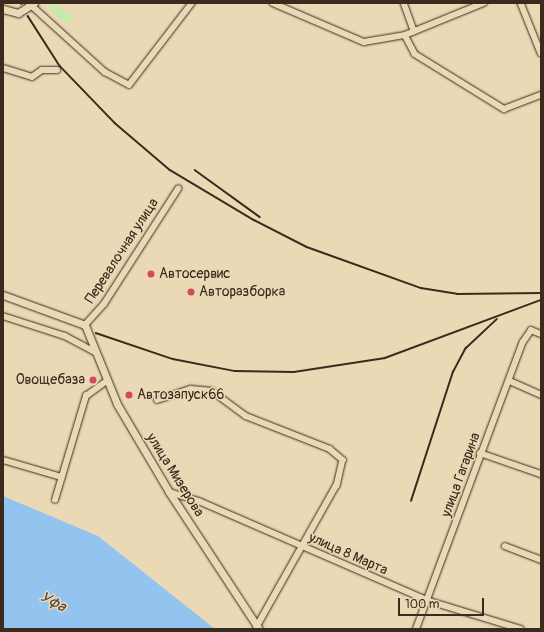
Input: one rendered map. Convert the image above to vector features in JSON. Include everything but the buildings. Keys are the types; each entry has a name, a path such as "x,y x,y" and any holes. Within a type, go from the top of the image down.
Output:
{"street":[{"path":"3,9 18,13 31,4 105,72 128,85 192,3"},
{"path":"273,3 364,42 405,35 484,3"},
{"path":"404,3 414,31"},
{"path":"521,3 541,53"},
{"path":"405,35 415,54 504,109 541,94"},
{"path":"3,68 32,77 42,70 57,70"},
{"name":"Перевалочная улица","path":"85,325 104,304 178,189"},
{"path":"3,295 85,325"},
{"path":"3,316 65,336 95,352"},
{"name":"улица Мизерова","path":"85,325 107,381 169,492 258,628"},
{"name":"улица Гагарина","path":"416,629 429,601 480,453 531,330 541,334"},
{"path":"55,500 86,396 107,381"},
{"path":"510,381 541,395"},
{"path":"157,400 191,389 212,391 246,416 330,449 343,460 337,485 258,628"},
{"path":"480,453 541,474"},
{"path":"3,460 62,477"},
{"name":"улица 8 Марта","path":"169,492 302,546 429,601 521,629"},
{"path":"505,546 541,560"}],"green space":[{"path":"55,3 74,16 66,24 49,9"}],"water":[{"name":"Уфа","path":"3,496 98,536 215,629 3,629"}],"railway":[{"path":"28,16 60,66 115,123 170,170 254,220 307,247 421,288 457,294 541,293"},
{"path":"195,170 260,217"},
{"path":"96,333 173,359 235,371 294,372 385,358 541,300"},
{"path":"411,501 453,372 466,348 497,319"}],"place":[{"name":"Автосервис","path":"151,274"},
{"name":"Авторазборка","path":"191,292"},
{"name":"Овощебаза","path":"93,380"},
{"name":"Автозапуск66","path":"129,395"}]}
